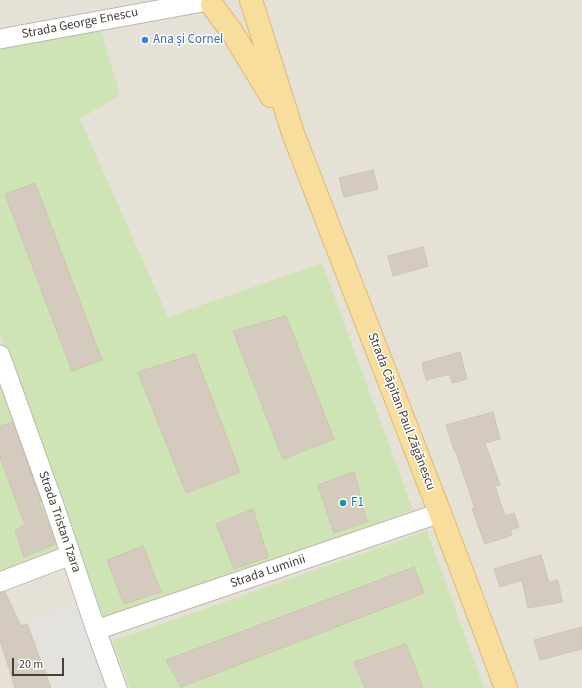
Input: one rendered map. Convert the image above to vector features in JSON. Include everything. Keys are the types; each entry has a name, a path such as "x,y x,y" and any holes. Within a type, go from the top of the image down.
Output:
{"main road":[{"path":"209,2 218,8 231,9 243,0"},
{"name":"Strada Căpitan Paul Zăgănescu","path":"251,0 294,136 506,688"},
{"name":"Strada Căpitan Paul Zăgănescu","path":"209,2 244,51 294,136"}],"street":[{"name":"Strada George Enescu","path":"0,39 209,2"},
{"name":"Strada Tristan Tzara","path":"0,355 55,508 96,630 118,688"},
{"name":"Strada Luminii","path":"96,630 440,513"},
{"path":"0,582 71,556"}],"shaded area":[{"path":"0,0 582,0 582,688 0,688"},
{"path":"86,600 119,688 55,688 29,618"}],"green space":[{"path":"99,24 120,95 80,119 168,317 322,263 413,510 105,621 0,333 0,45"},
{"path":"0,375 63,550 3,574 0,566"},
{"path":"427,531 484,688 130,688 112,641"}],"building":[{"path":"373,170 378,189 344,197 339,178"},
{"path":"35,183 102,360 72,371 5,194"},
{"path":"423,247 428,266 393,276 388,256"},
{"path":"286,316 334,439 283,459 233,331"},
{"path":"460,352 467,379 452,383 450,374 426,380 422,363"},
{"path":"195,354 240,472 186,493 138,372"},
{"path":"493,412 500,439 485,443 500,485 495,486 505,516 514,513 519,527 510,530 512,535 485,544 472,509 475,508 446,425"},
{"path":"13,422 41,502 39,502 55,544 24,557 15,530 25,525 0,457 0,426"},
{"name":"F1","path":"354,472 367,522 334,533 318,485"},
{"path":"253,509 268,557 234,569 216,524"},
{"path":"143,546 161,592 124,604 107,560"},
{"path":"541,555 549,582 558,580 562,602 528,608 522,580 500,587 494,569"},
{"path":"414,567 424,593 181,687 166,660"},
{"path":"5,592 21,626 27,624 51,688 15,688 0,640 0,593"},
{"path":"582,627 582,649 540,660 534,640"},
{"path":"406,644 423,688 365,688 354,662"}],"place":[{"name":"Ana și Cornel","path":"145,40"},
{"name":"F1","path":"343,503"}]}
